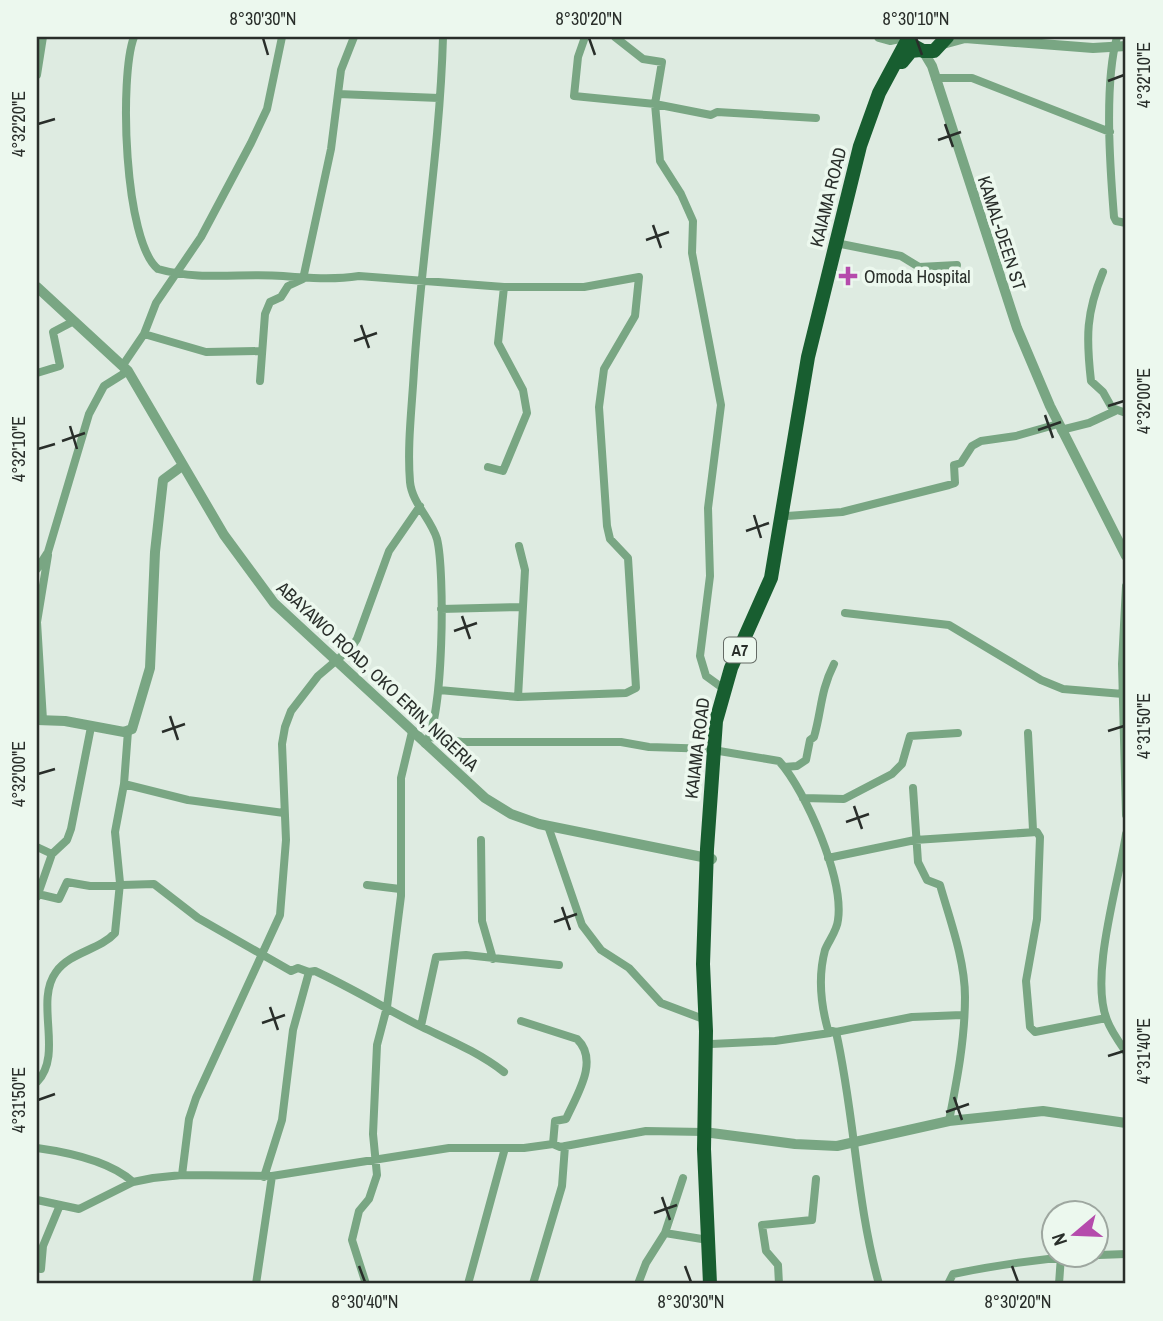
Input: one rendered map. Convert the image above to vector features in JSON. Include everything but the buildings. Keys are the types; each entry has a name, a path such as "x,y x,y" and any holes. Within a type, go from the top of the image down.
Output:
{"highway":[{"path":"907,37 934,46"},
{"name":"KAIAMA ROAD","path":"710,1284 704,964 716,750 724,688 771,578 807,366 858,155 874,103 907,37"},
{"name":"KAIAMA ROAD","path":"716,750 726,701 775,582 803,412 841,244 878,107 911,51 934,46"},
{"name":"KAIAMA ROAD","path":"709,854 711,1044 707,1132 717,1284"}],"street":[{"path":"37,37 43,37 37,75"},
{"path":"134,37 128,52 125,111 134,218 152,264 177,275 303,279"},
{"path":"128,732 40,720 37,622 48,552 89,414 104,386 125,368 144,334 156,303 201,237 267,109 282,37"},
{"path":"303,279 331,149 341,70 354,37"},
{"path":"443,37 419,279 410,477 412,491 438,543 441,609 439,690 428,741 621,742 773,758 784,767 803,798 828,858 839,907 837,926 826,949 820,980 826,1023 833,1033 845,1070 852,1143 868,1245 879,1284"},
{"path":"585,37 578,57 574,96 655,103 711,115 717,112 769,113 816,118"},
{"path":"615,37 643,59 662,62 655,103 660,161 693,221 692,253 714,359 720,405 708,508 710,576 700,656 706,676 724,688"},
{"path":"879,37 890,40 907,37"},
{"path":"934,46 964,37 1072,47 1116,42 1126,46"},
{"path":"1116,42 1110,132 1114,217 1116,221 1126,223"},
{"name":"KAMAL-DEEN ST","path":"934,46 932,66 935,78 1017,328 1049,406 1126,556"},
{"path":"935,78 972,78 1110,132"},
{"path":"338,94 439,98"},
{"path":"841,244 901,256 919,267 957,265"},
{"path":"1103,272 1090,301 1087,348 1091,381 1103,392 1115,411"},
{"path":"260,381 265,314 270,302 311,276 337,279 359,276 419,279 504,287 584,286 639,277 635,316 604,369 599,407 607,526 610,539 628,558 636,688 626,693 518,697 439,690"},
{"name":"ABAYAWO ROAD, OKO ERIN, NIGERIA","path":"37,287 125,368 246,569 274,603 412,732 428,741 485,798 512,814 548,826 709,854"},
{"path":"488,467 503,471 527,413 523,390 498,343 504,287"},
{"path":"37,373 60,366 53,332 74,321"},
{"path":"144,334 206,352 261,351"},
{"path":"787,516 842,512 949,485 955,483 954,466 961,463 972,446 981,441 1089,423 1115,411 1126,413"},
{"path":"37,1082 46,1067 49,989 55,972 66,962 115,933 120,883 115,832 124,784 128,732 150,668 155,552 163,480 182,466"},
{"path":"182,1175 189,1119 196,1098 260,953 280,915 285,889 282,744 285,727 291,711 318,676 358,639 389,551 420,506"},
{"path":"518,697 525,570 519,546"},
{"path":"37,569 48,552"},
{"path":"1126,586 1123,694 1126,815"},
{"path":"441,609 523,607"},
{"path":"845,613 949,625 1041,680 1063,689 1123,694"},
{"path":"784,767 797,766 806,760 817,724 821,693 834,664"},
{"path":"91,727 71,829 66,840 52,854 37,895 59,899 67,882 90,886 151,884 162,888 198,918 291,971 298,968 320,974 482,1055 504,1072"},
{"path":"366,1284 352,1240 359,1211 369,1199 375,1183 377,1045 387,1007 400,889 401,778 412,732"},
{"path":"803,798 849,797 892,774 902,764 910,736 958,733"},
{"path":"1028,733 1033,830 1040,837 1037,919 1026,981 1030,1027 1035,1032 1106,1018"},
{"path":"124,784 188,800 284,813"},
{"path":"913,789 918,862 925,877 940,885 956,945 965,997 962,1015 963,1041 949,1121"},
{"path":"548,826 582,925 601,950 629,968 661,1003 706,1020"},
{"path":"828,858 915,840 1033,830"},
{"path":"1126,834 1123,883 1102,963 1101,985 1106,1018 1126,1052"},
{"path":"481,841 482,921 493,958"},
{"path":"37,847 52,854"},
{"path":"367,885 400,889"},
{"path":"421,1026 435,959 466,955 559,965"},
{"path":"256,1284 268,1177 282,1120 293,1030 309,972"},
{"path":"711,1044 833,1033 912,1017 962,1015"},
{"path":"521,1021 577,1040 586,1055 583,1081 566,1119 555,1121 553,1144"},
{"path":"37,1200 82,1209 133,1182 182,1175 268,1177 376,1158 413,1156 449,1148 505,1148 553,1144 565,1146 646,1131 707,1132 795,1144 852,1143 949,1121 1043,1111 1126,1123"},
{"path":"533,1284 562,1186 565,1146"},
{"path":"37,1148 106,1167 124,1174 133,1182"},
{"path":"468,1284 505,1148"},
{"path":"638,1284 646,1263 666,1233 683,1178"},
{"path":"779,1284 778,1265 766,1251 762,1225 812,1220 816,1179"},
{"path":"41,1269 43,1246 60,1205"},
{"path":"666,1233 708,1240"},
{"path":"948,1284 953,1274 1040,1259"}],"place":[{"name":"Omoda Hospital","path":"848,276"}]}
